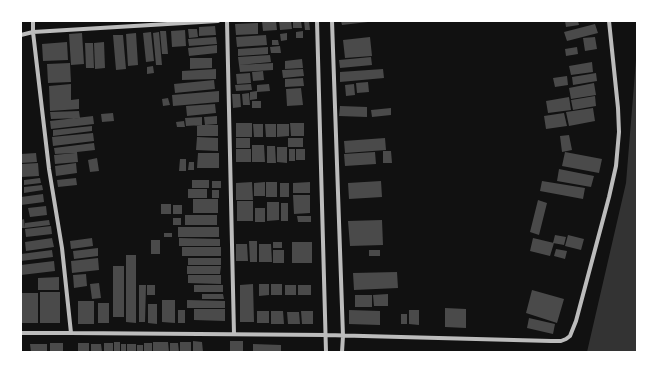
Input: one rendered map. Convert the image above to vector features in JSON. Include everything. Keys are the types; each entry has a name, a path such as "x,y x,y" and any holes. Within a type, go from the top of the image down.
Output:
{"street":[{"path":"33,21 49,169 62,248 71,333"},
{"path":"21,35 33,32 218,21"},
{"path":"227,21 234,334"},
{"path":"317,21 326,352"},
{"path":"332,21 342,352"},
{"path":"21,333 326,335 551,341 561,341 566,339 573,331 616,166 618,108 609,21"}],"shaded area":[{"path":"637,48 637,352 587,352 626,183"}],"building":[{"path":"262,21 276,21 277,30 263,31"},
{"path":"279,21 291,21 292,29 280,30"},
{"path":"293,21 301,21 302,28 293,28"},
{"path":"304,21 309,21 310,30 305,30"},
{"path":"341,21 368,21 368,22 342,25"},
{"path":"565,21 578,21 579,25 566,27"},
{"path":"258,23 258,34 236,35 235,24"},
{"path":"595,24 598,33 567,41 564,32"},
{"path":"215,26 216,35 199,36 199,27"},
{"path":"188,29 197,29 198,37 189,38"},
{"path":"185,30 186,46 172,47 171,31"},
{"path":"160,31 166,31 168,54 162,54"},
{"path":"303,31 303,38 296,38 296,32"},
{"path":"151,32 154,61 146,62 143,33"},
{"path":"159,32 162,65 156,65 153,33"},
{"path":"82,33 84,64 71,65 69,34"},
{"path":"136,33 138,65 128,66 126,34"},
{"path":"287,33 287,40 281,41 280,34"},
{"path":"113,35 123,35 126,69 116,70"},
{"path":"266,35 267,45 237,47 236,37"},
{"path":"216,37 217,44 189,46 188,39"},
{"path":"370,37 372,56 345,58 343,40"},
{"path":"595,37 597,49 585,51 583,38"},
{"path":"272,40 278,40 279,45 272,45"},
{"path":"67,42 68,60 43,61 42,44"},
{"path":"104,42 105,68 95,69 94,43"},
{"path":"85,43 93,43 94,68 86,68"},
{"path":"217,45 217,53 189,56 188,48"},
{"path":"280,46 281,53 271,53 270,47"},
{"path":"268,47 268,54 238,56 238,49"},
{"path":"577,47 578,54 566,56 565,49"},
{"path":"270,55 271,62 239,65 238,57"},
{"path":"371,57 372,65 340,68 339,60"},
{"path":"190,58 212,58 212,68 190,69"},
{"path":"302,59 303,68 285,69 285,61"},
{"path":"592,62 593,72 571,75 569,66"},
{"path":"70,63 71,82 48,83 47,64"},
{"path":"273,63 273,70 240,72 239,65"},
{"path":"153,66 154,73 147,74 147,67"},
{"path":"216,69 216,79 182,80 182,71"},
{"path":"303,69 304,76 283,78 282,70"},
{"path":"383,69 384,78 340,82 340,72"},
{"path":"263,71 264,80 253,81 252,72"},
{"path":"250,73 251,83 237,84 236,74"},
{"path":"596,73 597,81 573,85 572,77"},
{"path":"567,76 568,85 555,87 553,78"},
{"path":"303,78 304,86 285,87 285,79"},
{"path":"214,80 215,89 175,93 174,84"},
{"path":"368,82 369,92 357,93 356,83"},
{"path":"594,83 596,95 571,99 569,88"},
{"path":"71,84 71,100 79,99 79,109 50,111 49,86"},
{"path":"251,84 252,90 236,91 235,85"},
{"path":"269,84 270,91 257,92 257,85"},
{"path":"354,84 355,95 346,96 345,85"},
{"path":"301,88 303,105 287,106 286,89"},
{"path":"219,91 219,102 173,106 172,95"},
{"path":"257,91 257,99 250,100 250,92"},
{"path":"249,93 250,105 243,105 242,94"},
{"path":"232,94 240,94 241,107 233,108"},
{"path":"595,96 596,106 573,110 571,100"},
{"path":"569,97 571,110 548,113 546,101"},
{"path":"168,98 170,105 163,106 162,99"},
{"path":"252,101 261,101 261,108 252,108"},
{"path":"215,104 216,113 187,116 186,106"},
{"path":"340,106 367,107 367,117 339,116"},
{"path":"391,108 391,115 372,117 371,110"},
{"path":"593,108 595,121 569,126 566,112"},
{"path":"79,111 80,118 51,119 50,112"},
{"path":"113,113 114,121 102,122 101,114"},
{"path":"564,113 567,126 546,129 544,116"},
{"path":"93,116 94,124 51,129 50,121"},
{"path":"217,116 217,124 205,125 204,117"},
{"path":"202,117 202,125 186,126 185,118"},
{"path":"184,121 185,127 177,127 176,122"},
{"path":"236,123 252,123 252,137 236,137"},
{"path":"290,123 304,123 304,136 291,136"},
{"path":"253,124 263,124 263,137 254,137"},
{"path":"265,124 276,124 276,137 266,137"},
{"path":"277,124 289,124 289,136 277,137"},
{"path":"197,125 218,125 218,136 197,136"},
{"path":"92,126 92,131 53,136 53,130"},
{"path":"93,133 94,141 53,146 52,137"},
{"path":"569,135 572,150 562,152 560,136"},
{"path":"197,137 218,138 218,151 196,150"},
{"path":"236,138 250,138 250,148 236,148"},
{"path":"288,138 303,138 303,147 288,147"},
{"path":"385,138 386,150 345,153 344,141"},
{"path":"94,143 95,150 77,152 78,162 55,164 54,155 75,153 55,154 54,148"},
{"path":"252,145 264,145 265,162 252,162"},
{"path":"267,146 275,146 276,163 267,163"},
{"path":"277,147 287,147 287,163 277,162"},
{"path":"236,149 251,149 251,162 236,162"},
{"path":"289,149 295,149 295,161 289,161"},
{"path":"296,149 305,149 305,160 296,160"},
{"path":"383,151 391,151 392,163 383,163"},
{"path":"375,152 376,164 345,166 344,154"},
{"path":"565,152 602,159 599,173 562,166"},
{"path":"36,153 37,162 21,163 21,154"},
{"path":"198,153 219,153 219,168 197,168"},
{"path":"97,158 99,171 90,172 88,160"},
{"path":"180,159 186,159 186,171 179,171"},
{"path":"189,162 194,162 194,170 188,170"},
{"path":"38,163 39,176 21,177 21,164"},
{"path":"76,163 77,173 56,176 55,166"},
{"path":"559,169 594,176 591,187 557,181"},
{"path":"40,178 41,183 24,185 24,180"},
{"path":"76,178 77,185 58,187 57,180"},
{"path":"192,180 209,180 209,188 192,188"},
{"path":"212,181 221,181 221,188 212,188"},
{"path":"381,181 382,197 349,199 348,183"},
{"path":"542,181 585,188 583,199 540,191"},
{"path":"252,182 253,200 236,200 236,183"},
{"path":"265,182 265,196 254,196 254,183"},
{"path":"266,182 277,182 277,197 266,197"},
{"path":"310,182 310,193 293,193 293,183"},
{"path":"280,183 289,183 289,197 280,197"},
{"path":"42,185 43,190 24,193 24,187"},
{"path":"188,189 207,189 207,198 188,198"},
{"path":"212,190 219,190 219,198 212,198"},
{"path":"43,194 44,202 21,205 21,197"},
{"path":"293,195 310,195 310,213 294,214"},
{"path":"193,199 218,199 218,213 193,213"},
{"path":"538,200 547,203 539,235 530,232"},
{"path":"237,201 253,201 253,221 237,221"},
{"path":"267,202 279,202 279,220 267,221"},
{"path":"281,203 288,203 288,221 281,221"},
{"path":"161,204 171,204 171,214 161,214"},
{"path":"173,205 182,205 182,214 173,214"},
{"path":"46,206 47,215 30,217 28,208"},
{"path":"255,208 265,208 265,222 255,222"},
{"path":"185,215 217,215 217,225 185,225"},
{"path":"297,216 311,216 311,222 298,222"},
{"path":"173,218 181,218 181,225 173,225"},
{"path":"24,219 25,228 21,228 21,220"},
{"path":"49,220 50,225 25,228 25,223"},
{"path":"382,220 383,245 350,246 348,221"},
{"path":"51,226 52,234 26,237 25,229"},
{"path":"178,227 219,227 219,237 178,237"},
{"path":"164,233 172,233 172,237 164,237"},
{"path":"555,235 566,237 564,245 553,243"},
{"path":"568,235 584,239 581,250 565,246"},
{"path":"52,238 54,247 26,251 25,242"},
{"path":"92,238 93,246 71,249 70,241"},
{"path":"179,238 220,239 220,246 179,246"},
{"path":"533,238 554,243 550,256 530,251"},
{"path":"151,240 160,240 160,254 151,254"},
{"path":"249,241 257,241 257,262 250,262"},
{"path":"273,242 282,242 282,248 273,248"},
{"path":"292,242 312,242 312,263 292,263"},
{"path":"236,244 247,244 248,261 236,261"},
{"path":"259,244 271,244 272,262 259,262"},
{"path":"182,247 221,247 221,256 182,256"},
{"path":"98,248 98,256 74,259 73,251"},
{"path":"556,249 567,251 565,259 554,256"},
{"path":"52,250 53,257 21,261 21,254"},
{"path":"273,250 284,250 284,263 273,263"},
{"path":"369,250 380,250 380,256 369,256"},
{"path":"126,255 136,255 136,323 126,322"},
{"path":"98,258 99,270 72,273 71,261"},
{"path":"188,258 221,258 221,265 188,265"},
{"path":"54,261 55,271 21,275 21,265"},
{"path":"113,266 124,266 124,317 113,317"},
{"path":"187,266 221,266 220,274 187,274"},
{"path":"397,272 398,288 354,290 353,273"},
{"path":"86,274 87,286 74,288 73,275"},
{"path":"188,275 221,275 221,284 188,283"},
{"path":"59,277 59,290 38,290 38,278"},
{"path":"99,283 101,298 92,299 90,284"},
{"path":"253,284 254,322 240,322 240,285"},
{"path":"259,284 269,284 269,295 259,296"},
{"path":"271,284 282,284 282,295 271,295"},
{"path":"139,285 146,285 145,322 139,322"},
{"path":"147,285 155,285 155,295 147,295"},
{"path":"194,285 223,285 223,292 194,292"},
{"path":"285,285 296,285 296,295 285,295"},
{"path":"298,285 311,285 311,295 298,295"},
{"path":"532,290 564,299 557,323 526,313"},
{"path":"40,292 60,292 60,323 40,323"},
{"path":"21,293 38,293 38,323 21,323"},
{"path":"202,294 223,294 224,299 202,299"},
{"path":"388,294 388,306 374,306 373,295"},
{"path":"355,295 372,295 372,307 355,307"},
{"path":"162,300 175,300 175,323 162,322"},
{"path":"187,300 225,301 225,308 187,308"},
{"path":"78,301 94,301 94,324 78,324"},
{"path":"98,303 109,303 109,323 98,323"},
{"path":"148,304 157,304 157,324 148,323"},
{"path":"445,308 466,309 466,328 445,327"},
{"path":"194,309 225,309 225,321 194,320"},
{"path":"178,310 185,310 185,323 178,323"},
{"path":"349,310 380,311 380,325 349,324"},
{"path":"409,310 419,310 419,325 409,324"},
{"path":"257,311 269,311 269,323 257,323"},
{"path":"271,311 283,311 284,324 271,324"},
{"path":"301,311 313,311 313,324 302,324"},
{"path":"287,312 299,312 300,324 288,324"},
{"path":"401,314 407,314 407,324 401,324"},
{"path":"529,318 555,324 553,334 527,328"},
{"path":"193,341 202,342 203,352 193,352"},
{"path":"230,341 243,341 243,352 230,352"},
{"path":"114,342 120,342 120,352 114,352"},
{"path":"153,342 168,342 169,352 153,352"},
{"path":"180,342 191,342 191,352 180,352"},
{"path":"50,343 63,343 63,352 50,352"},
{"path":"78,343 89,343 89,352 78,352"},
{"path":"104,343 113,343 113,352 104,352"},
{"path":"144,343 152,343 152,352 144,352"},
{"path":"170,343 178,343 179,352 170,352"},
{"path":"30,344 47,344 47,352 31,352"},
{"path":"91,344 101,344 102,352 91,352"},
{"path":"121,344 126,344 126,352 121,352"},
{"path":"127,344 136,344 136,352 127,352"},
{"path":"253,344 281,345 281,352 253,352"},
{"path":"137,345 143,345 143,352 137,352"}]}
